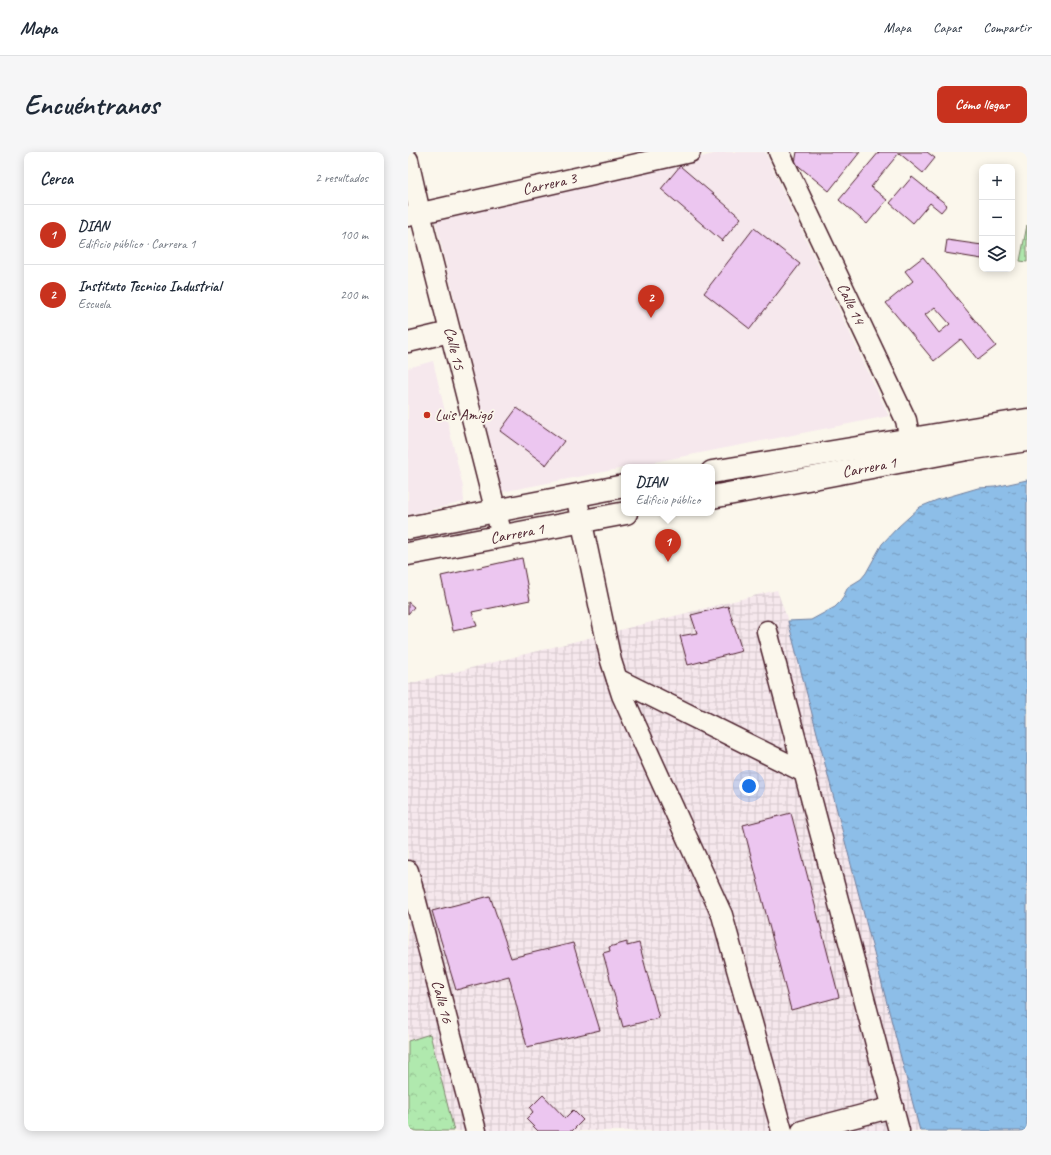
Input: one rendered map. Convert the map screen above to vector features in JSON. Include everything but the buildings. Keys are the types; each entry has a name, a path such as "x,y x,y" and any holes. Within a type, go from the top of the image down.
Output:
{"highway":[{"name":"Carrera 1","path":"715,496 1027,420"},
{"name":"Carrera 1","path":"715,472 912,449 967,449 1027,440"},
{"name":"Carrera 1","path":"408,528 621,487"},
{"name":"Carrera 1","path":"408,554 621,514"}],"street":[{"name":"Carrera 3","path":"414,214 690,152"},
{"name":"Calle 14","path":"779,152 906,420 912,449"},
{"name":"Calle 15","path":"408,160 414,214 450,332 502,536"},
{"path":"408,342 450,332"},
{"path":"576,495 611,661 622,695 722,914 782,1131"},
{"path":"767,631 899,1131"},
{"path":"617,679 804,772"},
{"name":"Calle 16","path":"408,871 476,1131"},
{"path":"802,1131 893,1107"}],"shaded area":[{"path":"722,152 765,152 889,416 645,464 621,464 621,469 502,492 435,220"},
{"name":"Luis Amigó","path":"433,361 463,487 464,502 408,515 408,368"},
{"path":"777,590 788,621 920,1131 454,1131 430,1035 408,1041 408,684"}],"green space":[{"path":"1027,225 1027,262 1020,261"},
{"path":"430,1034 454,1131 408,1131 408,1041"}],"water":[{"path":"1027,480 1027,1131 920,1131 788,621 811,620 835,607 841,601 848,587 861,579 866,573 882,544 920,507 937,500 978,488 995,487"}],"place":[{"name":"Instituto Tecnico Industrial","path":"651,318"},
{"name":"Luis Amigó","path":"427,415"},
{"name":"DIAN","path":"668,562"}]}
